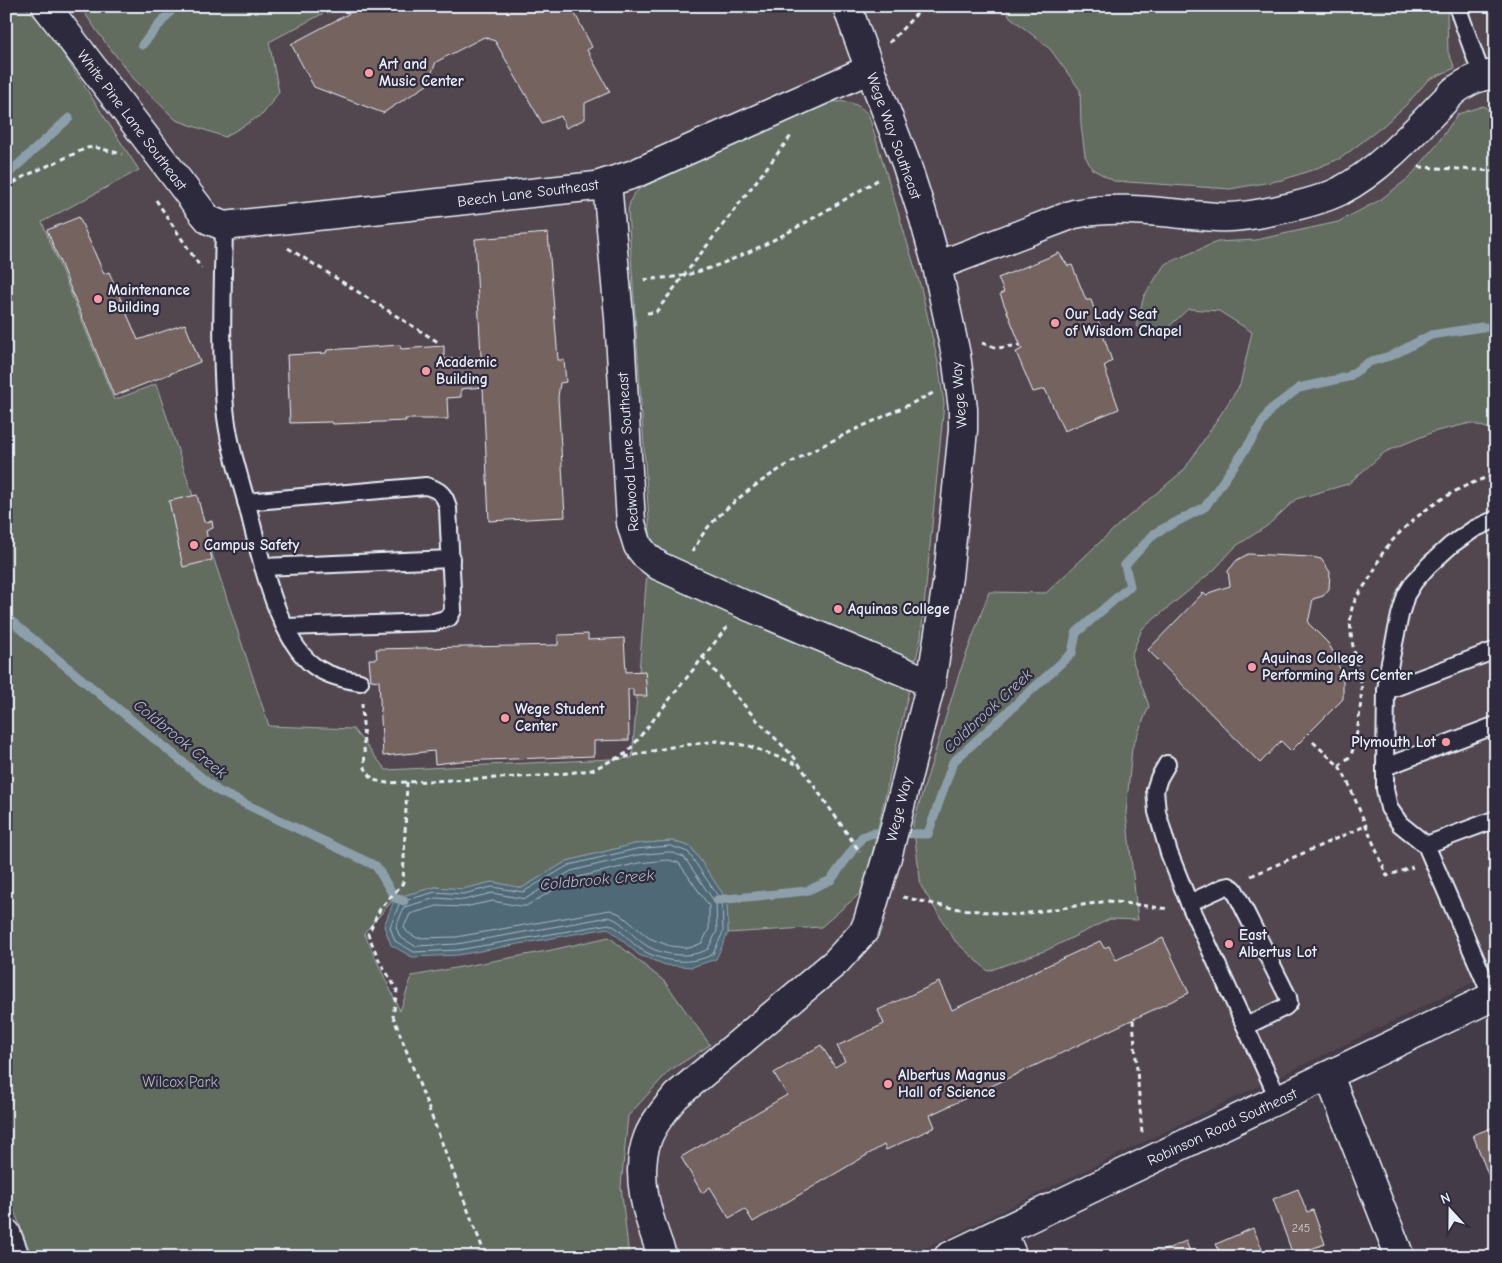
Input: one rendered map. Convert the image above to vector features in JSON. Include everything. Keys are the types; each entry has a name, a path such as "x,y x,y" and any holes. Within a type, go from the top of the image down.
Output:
{"street":[{"name":"White Pine Lane Southeast","path":"46,6 202,213 216,224 224,226"},
{"name":"Wege Way Southeast","path":"847,6 906,162 937,266"},
{"name":"Beech Lane Southeast","path":"224,226 585,188 607,183 634,174 870,69"},
{"path":"937,266 1074,214 1092,210 1123,208 1220,217 1264,213 1322,198 1339,192 1359,179 1400,147 1454,91 1470,80 1489,75"},
{"name":"Redwood Lane Southeast","path":"607,183 619,317 632,529 636,542 646,556 659,566 745,605 930,683"},
{"name":"Wege Way","path":"663,1257 648,1214 643,1182 644,1150 654,1125 676,1096 836,962 864,931 868,921 877,854 898,814 930,683 948,577 962,448 963,409 960,379 937,266"},
{"name":"Robinson Road Southeast","path":"948,1257 1494,996"},
{"path":"1330,1076 1400,1257"},
{"path":"1002,1231 1013,1257"},
{"path":"6,1233 15,1257"}],"lane":[{"path":"1457,6 1489,75"},
{"path":"224,226 222,299 223,382 227,426 264,567 285,627 298,649 313,665 329,674 360,682"},
{"path":"246,502 413,487 432,488 442,494 447,502 452,615 445,620 434,622 285,627"},
{"path":"1494,996 1429,853 1394,817 1386,798 1385,766 1386,691 1389,667 1406,595 1429,564 1451,545 1474,529 1496,519"},
{"path":"264,567 451,559"},
{"path":"1386,691 1496,650"},
{"path":"1385,766 1496,726"},
{"path":"1167,764 1155,790 1156,812 1169,853 1189,903 1279,1100"},
{"path":"1429,853 1496,819"},
{"path":"1189,903 1224,887 1229,886 1234,889 1288,997 1289,1003 1285,1007 1246,1026"}],"path":[{"path":"619,317 656,312 793,134"},
{"path":"6,188 23,177 87,148 94,147 125,154"},
{"path":"616,284 684,276 719,265 781,235 906,162"},
{"path":"1378,164 1496,171"},
{"path":"152,193 222,299"},
{"path":"286,246 438,342"},
{"path":"678,574 710,525 746,491 798,459 960,379"},
{"path":"360,682 365,768 373,780 387,783 542,776 592,770 627,753 702,656 745,605"},
{"path":"702,656 756,719 794,757 845,830 877,854"},
{"path":"611,760 671,747 717,741 749,746 800,766"},
{"path":"1313,742 1339,766 1388,876 1429,853"},
{"path":"407,782 403,883 380,909 368,934 379,960 397,990 394,1016 486,1257"},
{"path":"1229,886 1365,826"},
{"path":"896,896 952,908 1015,916 1109,901 1172,909 1189,903"},
{"path":"1133,1020 1144,1164"}],"shaded area":[{"name":"Aquinas College","path":"6,6 1496,6 1496,971 907,1257 436,1257 33,237"}],"green space":[{"name":"Wilcox Park","path":"6,6 25,6 49,32 139,170 42,222 114,400 156,384 269,726 353,729 386,770 632,758 650,535 628,211 631,199 643,187 825,103 850,103 860,107 869,116 921,288 938,362 944,404 921,637 864,890 821,927 728,933 727,900 691,847 672,841 635,844 567,861 522,888 492,882 463,889 435,887 395,898 364,933 400,1011 412,976 547,951 609,937 665,982 710,1045 669,1071 628,1116 621,1186 629,1257 499,1257 477,1251 482,1257 32,1257 6,1190"},
{"path":"80,6 337,6 269,42 279,92 263,114 225,137 176,120 134,79"},
{"path":"1006,6 1450,6 1447,14 1448,52 1455,68 1428,80 1406,105 1383,126 1341,158 1282,180 1230,189 1114,181 1092,169 1085,156 1081,125 1080,90 1050,49 1009,16"},
{"path":"1483,106 1496,114 1496,431 1471,423 1433,432 1385,452 1348,484 1296,499 1267,526 1236,546 1214,570 1142,629 1131,656 1149,706 1132,748 1126,813 1138,920 1110,919 1047,950 988,971 955,941 921,886 913,824 958,677 989,592 1046,593 1116,527 1184,470 1240,385 1252,332 1219,311 1188,309 1161,334 1136,326 1144,296 1165,264 1217,242 1256,240 1338,222 1380,200 1410,177 1435,147 1458,114"}],"water":[{"path":"672,841 691,847 727,900 728,933 716,959 692,967 666,965 639,955 608,928 458,955 412,957 391,945 384,926 395,898 435,887 463,889 492,882 522,888 567,861 635,844"}],"building":[{"name":"Art and Music Center","path":"363,6 571,6 592,47 587,50 610,92 585,103 585,119 566,128 561,116 542,123 495,41 484,37 436,62 427,85 383,113 314,87 291,44"},
{"name":"Maintenance Building","path":"79,217 104,274 109,272 138,340 185,324 200,362 114,396 47,230"},
{"name":"Academic Building","path":"548,233 558,360 564,360 566,382 560,383 558,397 565,517 489,521 483,387 461,389 461,397 447,398 448,419 405,419 406,421 333,424 332,422 290,423 287,355 400,345 401,349 444,346 444,359 481,357 475,239"},
{"name":"Our Lady Seat of Wisdom Chapel","path":"1059,253 1068,266 1072,265 1086,300 1091,300 1112,361 1104,366 1119,409 1064,431 1045,389 1033,392 1016,352 1022,349 1000,294 1004,292 998,278"},
{"name":"Campus Safety","path":"197,495 204,522 212,521 213,528 206,531 212,560 183,567 169,501"},
{"name":"Aquinas College Performing Arts Center","path":"1248,554 1321,559 1330,572 1329,589 1323,596 1313,599 1308,623 1328,643 1335,655 1343,678 1343,699 1291,751 1281,741 1260,763 1148,650 1203,593 1207,596 1211,592 1230,586 1228,571 1237,560"},
{"name":"Wege Student Center","path":"588,634 588,640 624,638 626,672 645,671 647,696 633,696 633,689 628,689 629,740 594,741 594,756 460,761 435,764 434,751 383,756 379,681 371,680 369,659 377,659 376,649 558,645 558,635"},
{"name":"Albertus Magnus Hall of Science","path":"1163,938 1189,993 930,1115 935,1127 886,1150 884,1145 753,1222 745,1209 729,1218 710,1187 702,1193 681,1157 787,1095 774,1073 821,1045 835,1067 845,1061 837,1046 884,1024 878,1010 939,982 952,1010 1100,941 1104,948 1109,946 1116,960"},
{"path":"1496,1126 1496,1195 1473,1135"},
{"path":"1298,1189 1307,1212 1313,1210 1325,1244 1293,1255 1273,1199"},
{"path":"1253,1228 1266,1257 1222,1257 1216,1244"},
{"path":"1186,1241 1192,1257 1148,1257"}],"waterway":[{"path":"142,45 175,6"},
{"path":"6,174 69,118"},
{"name":"Coldbrook Creek","path":"717,900 806,891 831,880 862,837 873,833 928,834 953,762 1072,653 1076,633 1130,586 1125,565 1155,533 1205,507 1270,410 1299,388 1348,377 1369,362 1393,355 1431,335 1482,327 1496,328"},
{"name":"Coldbrook Creek","path":"6,617 218,791 376,866 395,898 404,901"}],"place":[{"name":"Art and Music Center","path":"369,73"},
{"name":"Maintenance Building","path":"98,299"},
{"name":"Our Lady Seat of Wisdom Chapel","path":"1055,323"},
{"name":"Academic Building","path":"426,371"},
{"name":"Campus Safety","path":"194,545"},
{"name":"Aquinas College","path":"838,609"},
{"name":"Aquinas College Performing Arts Center","path":"1252,667"},
{"name":"Wege Student Center","path":"505,718"},
{"name":"Plymouth Lot","path":"1446,742"},
{"name":"East Albertus Lot","path":"1229,944"},
{"name":"Albertus Magnus Hall of Science","path":"888,1084"}]}
